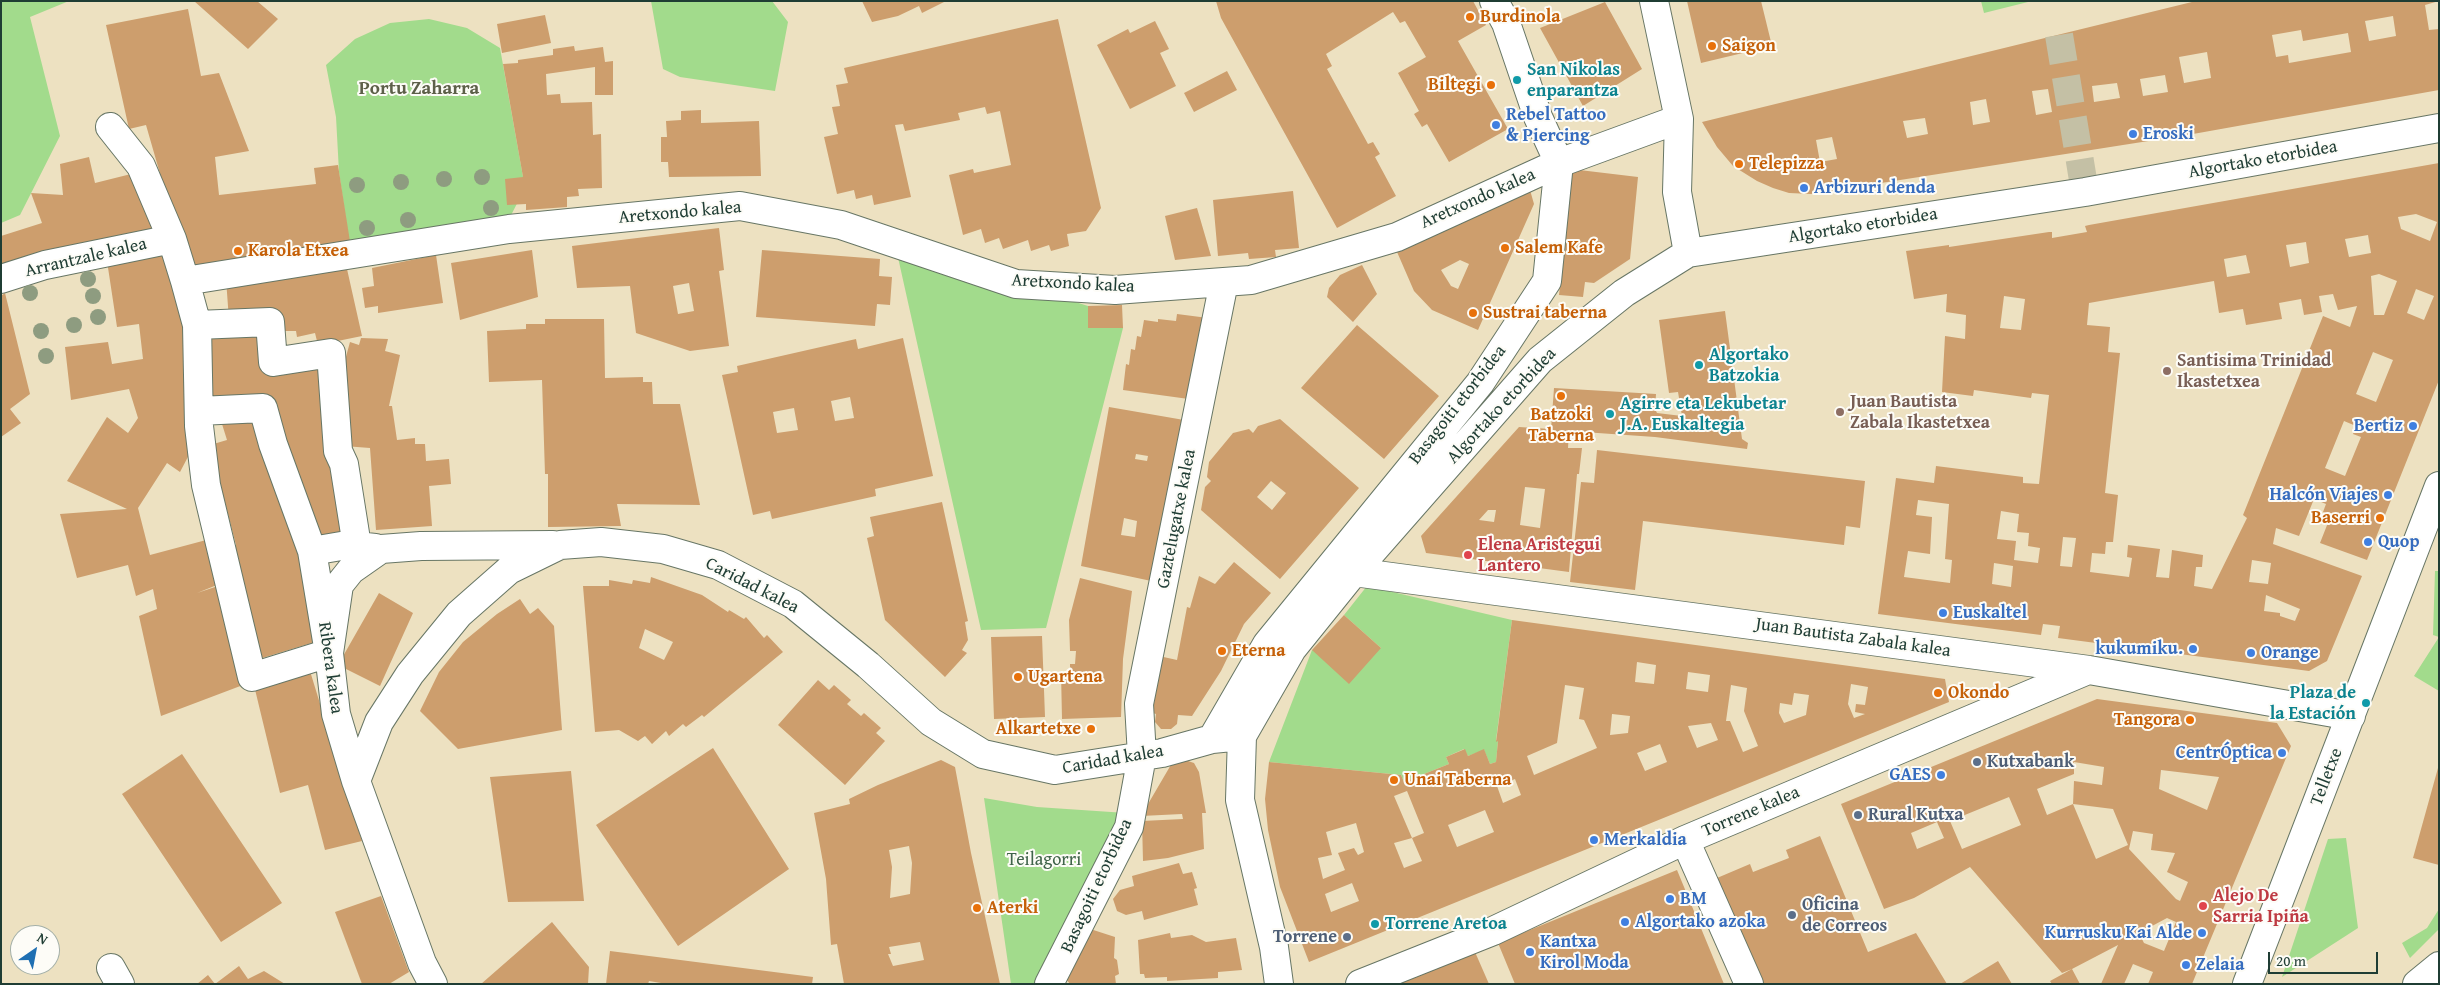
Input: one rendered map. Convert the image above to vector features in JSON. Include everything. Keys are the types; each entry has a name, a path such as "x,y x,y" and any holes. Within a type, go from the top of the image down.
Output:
{"street":[{"path":"1494,1 1506,23 1538,117 1559,163"},
{"path":"1654,1 1680,119 1677,192 1688,253"},
{"name":"Aretxondo kalea","path":"185,281 509,228 740,206 841,225 1016,284 1116,290 1251,280 1396,237 1559,163 1680,119"},
{"path":"110,127 141,166 172,239 197,325 199,411 206,485 252,678 329,653 339,585 369,548"},
{"name":"Algortako etorbidea","path":"1279,984 1274,948 1240,800 1242,736 1292,649 1354,572 1540,360 1624,294 1688,253 2085,192 2439,128"},
{"name":"Basagoiti etorbidea","path":"1212,739 1267,644 1480,384 1547,281 1559,163"},
{"name":"Arrantzale kalea","path":"1,279 45,265 172,239"},
{"name":"Gaztelugatxe kalea","path":"1142,756 1139,704 1224,282"},
{"path":"197,325 270,322 273,362 331,353 338,451 344,464 369,548"},
{"name":"Ribera kalea","path":"199,411 263,408 273,444 312,551 329,653 336,714 356,781 422,963 433,984"},
{"name":"Telletxe","path":"2247,984 2439,486"},
{"name":"Caridad kalea","path":"356,781 379,722 410,674 459,614 509,570 560,545 601,542 663,548 718,565 793,604 868,665 931,722 984,754 1055,770 1142,756 1212,739 1242,736"},
{"path":"312,551 347,545 369,548 560,545"},
{"name":"Juan Bautista Zabala kalea","path":"1354,572 2089,670 2351,716"},
{"name":"Torrene kalea","path":"1360,984 1493,931 1686,840 2089,670"},
{"name":"Basagoiti etorbidea","path":"1049,984 1128,828 1142,756"},
{"path":"1686,840 1749,984"},
{"path":"2416,984 2439,966"}],"green space":[{"path":"1,1 69,1 30,17 60,136 20,215 1,223"},
{"path":"651,1 772,1 788,22 775,91 680,77 663,69"},
{"path":"1981,1 2032,1 1984,13"},
{"path":"429,19 467,28 500,48 525,188 507,223 350,248 339,172 336,117 326,65 355,39 390,23"},
{"path":"895,244 1088,306 1088,328 1123,328 1046,628 981,630"},
{"path":"2435,571 2439,571 2439,637 2433,635"},
{"path":"1367,586 1512,620 1496,740 1498,741 1496,762 1490,764 1484,750 1468,756 1464,749 1446,757 1449,764 1404,782 1401,775 1269,762 1312,650 1381,648 1344,615"},
{"path":"2439,637 2439,691 2414,676"},
{"name":"Teilagorri","path":"984,798 1037,807 1126,813 1038,984 1011,984"},
{"path":"2346,838 2358,928 2282,977 2328,839"},
{"path":"2439,909 2439,929 2410,958 2402,943 2427,928"}],"building":[{"path":"194,1 257,1 278,19 248,49"},
{"path":"862,1 946,1 922,13 919,6 898,16 872,22"},
{"path":"1216,1 1473,1 1486,25 1458,41 1508,129 1449,162 1427,124 1422,127 1414,114 1419,111 1398,73 1426,57 1405,21 1400,23 1393,12 1326,54 1332,66 1327,69 1368,144 1373,142 1380,154 1375,157 1396,196 1337,228 1221,18"},
{"path":"1687,1 1761,1 1772,46 1701,63"},
{"path":"2196,1 2439,1 2425,5 2429,30 2439,29 2439,90 2193,134 1811,194 1789,193 1773,188 1757,181 1733,166 1717,147 1702,122","holes":["2393,16 2396,36 2369,41 2365,21","2301,30 2303,41 2348,33 2351,52 2289,63 2288,55 2276,57 2272,35","2207,52 2211,78 2184,83 2179,57","2165,75 2168,92 2143,96 2140,79","2117,83 2120,98 2094,102 2092,86","2048,89 2052,112 2036,115 2032,91","1986,99 1990,122 1973,125 1970,102","1925,118 1928,134 1907,138 1903,121","1832,137 1837,159 1820,162 1816,140"]},
{"path":"1605,2 1642,69 1583,106 1540,28"},
{"path":"188,9 201,76 219,73 249,151 215,157 219,195 316,184 314,168 338,165 351,248 188,271 146,125 129,129 106,25"},
{"path":"545,15 551,43 502,53 497,24"},
{"path":"1058,19 1101,208 1086,231 1067,234 1069,246 1051,251 1049,245 1031,251 1028,240 1003,249 999,238 985,243 981,229 963,235 949,175 973,169 974,173 1011,165 1000,111 987,114 985,107 958,113 960,120 905,131 903,124 895,125 911,197 874,205 872,195 856,199 854,190 837,194 824,137 838,134 832,107 840,106 836,85 848,83 844,68"},
{"path":"1155,21 1169,49 1160,53 1176,86 1130,109 1097,45 1128,29 1130,33"},
{"path":"574,46 575,51 603,47 605,62 613,61 613,95 595,95 595,67 546,74 547,95 560,94 561,103 592,102 593,135 601,134 602,188 578,189 579,196 567,197 567,207 526,210 526,204 507,205 505,179 523,177 503,64 518,63 518,60 553,55 553,49"},
{"path":"1227,71 1237,90 1194,112 1184,93"},
{"path":"701,110 701,123 759,121 761,176 669,177 668,162 661,162 661,137 667,137 666,121 681,120 681,111"},
{"path":"89,157 95,183 143,171 172,239 1,275 1,236 42,223 31,193 63,195 60,164"},
{"path":"2439,163 2439,380 2367,560 2320,543 2331,515 2323,512 2326,504 2314,499 2299,536 2276,528 2273,544 2362,576 2327,661 2309,671 2058,638 2060,626 2043,624 2041,635 1878,614 1896,478 1934,483 1936,466 2023,477 2023,483 2039,484 2049,395 2032,393 2031,398 1974,390 1973,396 1942,392 1945,336 1965,339 1966,315 1946,312 1947,294 1914,299 1906,251 1949,245 1949,247 2049,232 2052,232 2052,238 2087,232 2085,226","holes":["2416,214 2437,222 2430,241 2401,229 2398,217","2368,235 2371,253 2349,257 2345,239","2306,242 2309,263 2290,267 2286,245","2246,255 2250,273 2227,277 2224,259","2379,274 2397,281 2384,315 2374,315 2371,276","2214,281 2219,313 2243,309 2246,325 2282,319 2279,303 2301,299 2304,315 2322,312 2319,296 2333,294 2338,310 2357,306 2350,327 2323,316 2243,515 2247,518 2212,589 2194,586 2196,567 2202,567 2203,555 2172,550 2169,578 2156,577 2160,549 2128,545 2127,557 2132,558 2129,577 2090,572 2092,553 2105,554 2106,542 2113,542 2118,495 2105,493 2120,353 2108,352 2110,327 2087,325 2089,303","2416,289 2434,296 2424,320 2407,313","2004,296 2025,299 2021,330 2000,328","2373,352 2393,360 2376,402 2356,394","2344,421 2356,426 2353,434 2361,437 2345,476 2325,468","1918,500 1949,504 1945,559 1952,560 1950,583 1904,577 1908,551 1930,554 1932,517 1916,515","2001,511 2019,514 2017,532 2029,533 2028,546 2040,548 2038,563 2014,560 2016,541 1997,539","2063,537 2076,538 2072,567 2060,566","2252,560 2271,563 2268,584 2249,582","1994,563 2013,566 2011,587 1992,584","2266,595 2300,609 2295,621 2280,616 2280,613 2264,611"]},
{"path":"1571,169 1638,177 1630,259 1594,283 1585,282 1583,297 1559,295"},
{"path":"1530,190 1534,204 1478,330 1432,310 1414,291 1394,245","holes":["1460,260 1469,264 1458,289 1451,286 1441,270"]},
{"path":"1293,191 1299,248 1275,250 1276,257 1249,259 1248,253 1218,256 1213,200"},
{"path":"1197,208 1211,256 1175,260 1165,216"},
{"path":"719,228 724,270 719,271 729,346 690,351 636,333 630,286 577,288 572,246","holes":["689,283 694,311 678,314 673,286"]},
{"path":"169,250 186,319 200,434 180,472 167,463 138,508 150,555 210,539 222,583 197,593 218,586 243,685 161,716 139,616 157,609 153,589 136,596 128,565 77,578 60,514 127,509 67,481 107,417 128,433 138,418 129,389 71,400 65,347 108,342 112,364 143,359 139,324 117,327 107,261"},
{"path":"532,250 538,297 460,320 451,263"},
{"path":"762,250 880,259 879,276 892,277 890,305 877,304 875,326 756,317"},
{"path":"436,255 443,303 378,313 378,306 365,308 362,288 374,286 372,268"},
{"path":"1362,265 1377,294 1353,322 1327,297 1329,288 1340,275"},
{"path":"347,269 362,336 318,345 315,333 297,337 296,331 275,331 229,320 226,279"},
{"path":"5,293 30,394 10,409 21,423 1,437 1,296"},
{"path":"1122,305 1123,328 1088,328 1088,306"},
{"path":"1725,311 1742,439 1748,443 1747,449 1655,437 1569,431 1568,448 1582,448 1579,474 1577,474 1569,572 1426,553 1421,536 1519,427 1551,429 1554,388 1656,394 1655,409 1657,413 1682,416 1678,392 1669,393 1659,320","holes":["1525,487 1545,489 1540,528 1520,525","1488,510 1496,510 1494,522 1479,520"]},
{"path":"1177,314 1208,318 1196,400 1123,390 1126,364 1129,365 1131,349 1135,350 1137,336 1141,337 1144,320 1158,322 1158,319 1176,321"},
{"path":"545,319 604,319 605,378 643,377 643,382 652,382 653,404 680,404 700,505 617,504 621,526 548,527 548,474 545,474 542,380 489,382 487,331 526,329 526,324 545,324"},
{"path":"1357,325 1439,396 1384,459 1301,388"},
{"path":"259,326 262,359 323,364 327,461 333,461 341,534 311,534 286,466 285,436 272,437 271,398 209,401 203,330"},
{"path":"361,338 388,339 385,351 400,355 389,406 392,406 397,440 415,438 415,444 425,444 426,461 449,459 451,484 429,486 432,526 376,530 370,448 344,446 335,397 350,342 359,345"},
{"path":"903,338 933,476 875,489 876,496 772,519 770,511 753,515 722,375 738,372 737,366 856,339 858,349","holes":["850,397 854,418 835,421 831,401","794,408 798,430 777,433 773,412"]},
{"path":"1109,407 1184,420 1156,582 1081,566","holes":["1136,454 1148,456 1147,461 1135,459","1124,518 1137,521 1135,537 1121,535"]},
{"path":"262,413 318,602 307,605 318,641 259,659 226,548 236,545 210,445 227,440 222,424"},
{"path":"1280,419 1359,488 1280,579 1201,510 1205,487 1211,481 1207,477 1209,462 1233,433 1249,429 1253,433 1258,426","holes":["1271,481 1286,493 1272,510 1257,497"]},
{"path":"1597,450 1865,481 1860,528 1846,526 1844,545 1643,521 1635,590 1570,582 1581,482 1594,483"},
{"path":"942,502 968,621 965,622 968,640 962,650 967,653 945,677 885,620 867,538 874,536 870,517"},
{"path":"1234,562 1271,593 1244,624 1221,671 1192,716 1178,715 1177,724 1171,729 1161,729 1155,722 1156,714 1153,713 1159,656 1177,660 1187,607 1190,608 1199,576 1215,584"},
{"path":"651,577 702,595 728,612 729,610 744,619 746,617 764,638 767,635 783,652 704,717 702,715 686,727 683,724 669,736 666,731 652,744 645,736 638,741 619,730 595,732 583,586 609,586 609,580 632,584 633,580 650,583","holes":["645,629 673,642 664,660 639,648"]},
{"path":"1080,578 1132,591 1123,659 1121,717 1062,719 1061,672 1070,673 1070,664 1075,664 1076,651 1070,651 1069,620"},
{"path":"379,593 413,613 380,686 338,665"},
{"path":"520,599 530,614 538,608 554,626 562,730 458,749 420,711 439,672 463,642 497,614"},
{"path":"1344,615 1381,648 1349,684 1312,650"},
{"path":"1512,620 1945,679 1949,702 1309,962 1280,887 1268,830 1265,799 1269,762 1401,775 1404,782 1449,764 1446,757 1465,749 1468,756 1484,749 1490,764 1496,762 1498,741 1496,742","holes":["1637,662 1656,665 1654,684 1635,682","1688,672 1710,675 1708,692 1686,689","1851,684 1868,687 1865,705 1856,704 1855,712 1865,714 1854,718 1848,704","1565,685 1584,688 1579,719 1584,720 1597,748 1534,775 1527,756 1557,743","1731,685 1747,688 1744,711 1758,746 1743,752 1730,721 1726,721","1794,693 1809,695 1806,715 1784,723 1779,713 1780,703 1792,705","1612,714 1630,716 1628,733 1610,735","1711,723 1718,740 1697,748 1688,726","1660,744 1667,762 1645,771 1637,753","1515,779 1521,795 1503,803 1497,786","1407,791 1424,833 1412,838 1394,796","1485,810 1494,832 1457,847 1448,825","1356,823 1364,852 1358,855 1354,848 1338,853 1345,870 1323,879 1318,858 1332,855 1326,832","1412,838 1422,861 1404,868 1394,843","1352,883 1359,901 1331,912 1325,894"]},
{"name":"Ugartena","path":"1042,636 1045,717 994,719 991,637"},
{"path":"310,671 362,841 325,850 308,785 280,793 252,677"},
{"path":"818,680 829,690 834,685 851,700 847,704 861,716 864,713 881,728 876,733 885,741 845,785 778,725"},
{"path":"2097,699 2277,723 2291,746 2192,984 2148,984 2153,972 2133,964 2124,984 2101,984 2118,945 2062,973 1970,867 1914,898 1884,909 1841,804","holes":["2074,762 2104,767 2102,785 2074,781 2073,804 2047,815 2037,789 2074,774","2161,770 2219,777 2207,810 2159,789","2009,797 2021,825 1962,849 1950,821","2073,804 2113,809 2128,845 2096,859","1937,822 1944,838 1917,849 1911,833","2133,831 2153,834 2151,850 2175,853 2167,872 2188,882 2180,901 2129,849","2167,918 2176,922 2164,951 2144,943 2139,933"]},
{"path":"713,748 789,869 678,946 596,825"},
{"path":"182,754 282,903 221,942 122,794"},
{"path":"1182,759 1194,763 1199,772 1206,813 1202,813 1204,849 1168,858 1143,861 1142,821 1183,819 1182,814 1141,816 1172,763"},
{"path":"941,760 955,767 971,853 1000,984 844,984 837,944 831,945 826,879 814,813 850,804 849,799 878,785","holes":["909,846 912,863 910,894 890,898 892,867 889,850","920,942 924,960 893,966 888,954 891,954 889,947"]},
{"path":"2439,768 2439,865 2413,858"},
{"path":"571,771 584,901 508,902 490,777"},
{"name":"Oficina de Correos","path":"1820,836 1868,952 1916,933 1947,984 1758,984 1717,878 1750,864 1753,872 1789,858 1786,850"},
{"path":"1179,863 1183,874 1192,872 1197,888 1194,889 1198,905 1144,920 1142,911 1126,915 1117,911 1113,899 1120,890 1134,886 1132,876"},
{"name":"Algortako azoka","path":"1677,870 1724,984 1515,984 1498,943"},
{"path":"381,896 409,972 389,984 362,984 335,912"},
{"path":"552,922 589,967 588,984 481,984"},
{"path":"1081,926 1115,937 1114,958 1117,960 1119,974 1115,976 1116,984 1070,984 1066,979"},
{"path":"1170,933 1171,938 1192,935 1206,942 1236,938 1242,970 1218,972 1218,978 1167,981 1167,977 1145,978 1144,974 1140,974 1138,940"},
{"path":"610,951 813,977 812,984 667,984 649,981 648,984 606,984"},
{"path":"1475,952 1489,984 1399,984"},
{"path":"1998,961 2012,984 1960,984"},
{"path":"239,966 248,979 264,971 285,984 215,984"},
{"path":"2072,969 2080,984 2052,984 2050,981"},
{"path":"208,975 215,984 197,984"}],"tunnel":[{"path":"2059,35 2085,192"}],"place":[{"name":"Burdinola","path":"1470,17"},
{"name":"Saigon","path":"1712,46"},
{"name":"San Nikolas enparantza","path":"1517,80"},
{"name":"Biltegi","path":"1491,85"},
{"name":"Rebel Tattoo & Piercing","path":"1496,125"},
{"name":"Eroski","path":"2133,134"},
{"name":"Telepizza","path":"1739,164"},
{"name":"Arbizuri denda","path":"1804,188"},
{"name":"Salem Kafe","path":"1505,248"},
{"name":"Karola Etxea","path":"238,251"},
{"name":"Sustrai taberna","path":"1473,313"},
{"name":"Algortako Batzokia","path":"1699,365"},
{"name":"Santisima Trinidad Ikastetxea","path":"2167,371"},
{"name":"Batzoki Taberna","path":"1561,396"},
{"name":"Juan Bautista Zabala Ikastetxea","path":"1840,412"},
{"name":"Agirre eta Lekubetar J.A. Euskaltegia","path":"1610,414"},
{"name":"Bertiz","path":"2413,426"},
{"name":"Halcón Viajes","path":"2388,495"},
{"name":"Baserri","path":"2380,518"},
{"name":"Quop","path":"2368,542"},
{"name":"Elena Aristegui Lantero","path":"1468,555"},
{"name":"Euskaltel","path":"1943,613"},
{"name":"kukumiku.","path":"2193,649"},
{"name":"Eterna","path":"1222,651"},
{"name":"Orange","path":"2251,653"},
{"name":"Ugartena","path":"1018,677"},
{"name":"Okondo","path":"1938,693"},
{"name":"Plaza de la Estación","path":"2366,703"},
{"name":"Tangora","path":"2190,720"},
{"name":"Alkartetxe","path":"1091,729"},
{"name":"CentrÓptica","path":"2282,753"},
{"name":"Kutxabank","path":"1977,762"},
{"name":"GAES","path":"1941,775"},
{"name":"Unai Taberna","path":"1394,780"},
{"name":"Rural Kutxa","path":"1858,815"},
{"name":"Merkaldia","path":"1594,840"},
{"name":"BM","path":"1670,899"},
{"name":"Alejo De Sarria Ipiña","path":"2203,906"},
{"name":"Aterki","path":"977,908"},
{"name":"Oficina de Correos","path":"1792,915"},
{"name":"Algortako azoka","path":"1625,922"},
{"name":"Torrene Aretoa","path":"1375,924"},
{"name":"Kurrusku Kai Alde","path":"2202,933"},
{"name":"Torrene","path":"1347,937"},
{"name":"Kantxa Kirol Moda","path":"1530,952"},
{"name":"Zelaia","path":"2186,965"}],"district":[{"name":"Portu Zaharra","path":"419,89"}]}
